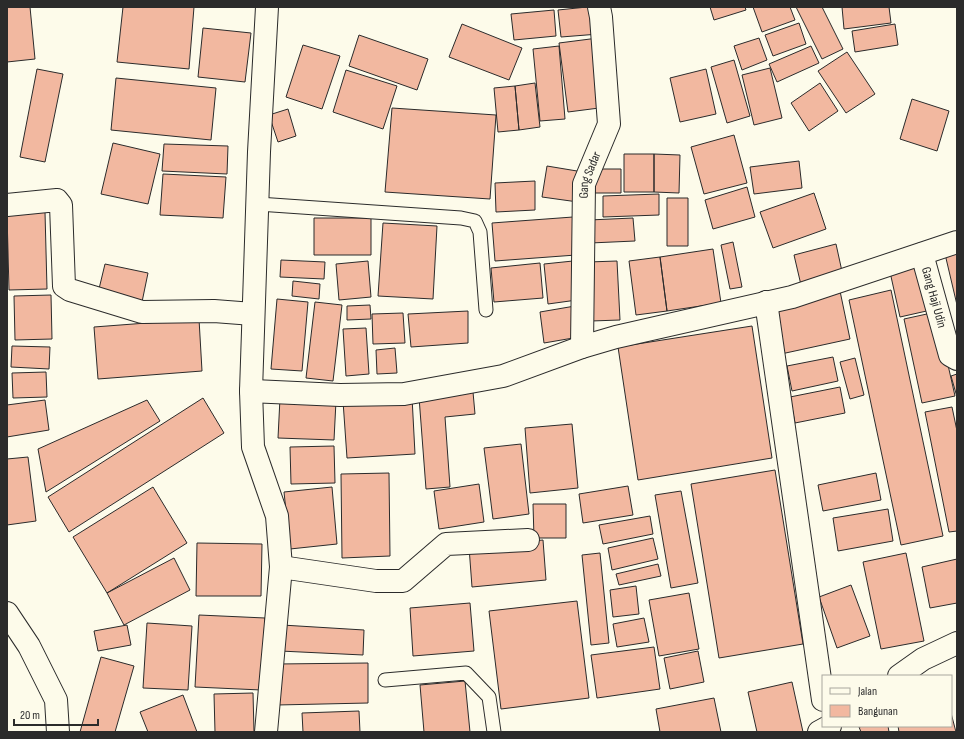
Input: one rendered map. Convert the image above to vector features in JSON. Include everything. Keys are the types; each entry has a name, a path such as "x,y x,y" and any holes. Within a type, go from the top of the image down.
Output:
{"street":[{"path":"266,732 281,568 277,516 253,447 251,391 259,152 267,7"},
{"name":"Gang Sadar","path":"582,347 584,184 609,124 599,7"},
{"path":"7,205 57,200 61,205 64,286 70,290 142,312 214,311 253,314"},
{"path":"251,391 340,395 404,394 503,376 582,347 616,337 792,297 957,242"},
{"name":"Gang Haji Udin","path":"922,254 950,355 957,359"},
{"path":"766,302 822,693"},
{"path":"281,568 376,581 403,581 446,544 528,540"},
{"path":"7,613 29,646 56,700 58,732"},
{"path":"899,675 923,659 956,647"}],"lane":[{"path":"258,204 454,218 475,221 480,232 486,310"},
{"path":"385,680 466,673 489,697 494,732"}],"building":[{"path":"7,7 30,7 35,59 7,62"},
{"path":"123,7 194,7 189,69 117,62"},
{"path":"596,7 599,34 561,37 558,10"},
{"path":"710,7 745,7 746,10 714,20"},
{"path":"753,7 790,7 795,20 762,32"},
{"path":"796,7 822,7 843,49 822,59"},
{"path":"842,7 889,7 891,23 844,29"},
{"path":"554,10 556,36 514,40 511,14"},
{"path":"799,23 806,44 773,56 765,35"},
{"path":"462,24 522,48 509,80 449,57"},
{"path":"895,24 898,45 855,52 852,31"},
{"path":"203,28 251,33 245,82 198,77"},
{"path":"359,35 428,59 417,90 349,66"},
{"path":"598,38 607,107 568,112 559,43"},
{"path":"759,38 767,60 742,70 734,46"},
{"path":"303,45 340,56 322,109 286,97"},
{"path":"559,46 565,119 540,121 533,49"},
{"path":"811,46 819,63 777,82 769,64"},
{"path":"847,52 875,94 846,113 818,71"},
{"path":"734,60 750,116 727,123 711,67"},
{"path":"770,68 782,118 754,125 742,75"},
{"path":"37,69 63,74 45,162 20,157"},
{"path":"706,69 716,114 680,122 670,78"},
{"path":"346,70 397,86 383,129 333,112"},
{"path":"116,78 216,88 211,140 111,130"},
{"path":"535,83 540,127 519,130 515,86"},
{"path":"820,83 838,111 809,131 791,103"},
{"path":"515,86 519,130 498,132 494,88"},
{"path":"912,99 949,111 937,151 900,139"},
{"path":"392,108 496,115 490,199 385,192"},
{"path":"288,109 296,136 278,142 269,115"},
{"path":"734,135 747,183 704,194 691,147"},
{"path":"113,143 160,154 148,204 101,194"},
{"path":"164,144 228,146 227,174 162,171"},
{"path":"624,154 654,154 654,192 624,192"},
{"path":"654,154 680,155 679,193 654,192"},
{"path":"799,161 802,188 754,194 750,167"},
{"path":"547,166 583,172 578,202 542,197"},
{"path":"594,169 621,169 621,193 595,193"},
{"path":"163,174 226,177 223,218 160,215"},
{"path":"535,181 535,210 496,212 495,183"},
{"path":"747,187 755,217 713,229 705,200"},
{"path":"814,193 826,229 773,248 760,212"},
{"path":"659,194 659,215 603,217 603,196"},
{"path":"667,198 688,198 688,246 667,246"},
{"path":"45,212 47,289 9,290 7,214"},
{"path":"573,217 576,255 495,261 492,223"},
{"path":"314,218 371,218 371,255 314,255"},
{"path":"633,218 635,241 590,243 589,220"},
{"path":"383,223 437,226 433,299 378,296"},
{"path":"733,242 742,287 730,289 721,245"},
{"path":"836,244 843,276 801,285 794,255"},
{"path":"713,249 721,303 667,311 660,257"},
{"path":"957,251 957,305 945,254"},
{"path":"660,257 667,311 636,315 629,261"},
{"path":"281,260 325,262 324,279 280,277"},
{"path":"368,261 371,297 339,300 336,264"},
{"path":"573,261 577,300 548,304 544,264"},
{"path":"617,261 620,320 591,321 588,262"},
{"path":"540,263 543,298 494,302 491,268"},
{"path":"105,264 148,273 142,302 98,293"},
{"path":"922,265 931,310 900,317 890,272"},
{"path":"293,281 320,284 319,299 292,296"},
{"path":"891,290 943,536 901,545 849,300"},
{"path":"840,291 850,339 781,354 770,307"},
{"path":"51,295 52,339 15,340 14,296"},
{"path":"277,299 308,302 302,371 271,369"},
{"path":"315,302 342,305 333,381 306,378"},
{"path":"370,305 371,319 347,320 347,306"},
{"path":"575,306 579,337 544,343 540,312"},
{"path":"468,311 468,343 411,347 408,314"},
{"path":"936,312 955,396 922,403 904,319"},
{"path":"403,313 405,343 373,344 372,314"},
{"path":"199,319 202,371 98,379 94,327"},
{"path":"752,326 772,458 638,480 618,347"},
{"path":"366,328 369,374 346,376 343,329"},
{"path":"12,346 50,347 49,369 11,367"},
{"path":"395,348 397,373 377,374 376,350"},
{"path":"833,357 838,381 792,391 787,366"},
{"path":"855,358 864,395 850,399 840,362"},
{"path":"46,372 47,397 13,398 12,373"},
{"path":"957,374 957,397 951,376"},
{"path":"840,387 845,413 795,423 790,397"},
{"path":"473,392 475,414 445,417 450,487 426,489 419,397"},
{"path":"412,397 415,454 347,458 343,401"},
{"path":"203,398 224,433 69,532 48,497"},
{"path":"280,398 336,401 334,440 278,438"},
{"path":"45,400 49,430 7,437 7,405"},
{"path":"147,400 160,421 46,492 38,449"},
{"path":"952,407 957,431 957,531 949,532 925,412"},
{"path":"572,424 578,488 530,493 525,428"},
{"path":"521,444 529,514 493,519 484,448"},
{"path":"334,446 335,483 291,484 290,447"},
{"path":"28,457 36,521 7,525 7,459"},
{"path":"775,470 803,644 719,658 691,484"},
{"path":"389,473 390,556 342,558 341,474"},
{"path":"876,473 881,500 823,511 818,485"},
{"path":"479,484 484,522 439,529 434,491"},
{"path":"628,486 633,515 583,523 579,494"},
{"path":"153,487 187,543 107,593 73,537"},
{"path":"332,487 337,544 290,549 284,492"},
{"path":"681,491 698,583 671,588 655,495"},
{"path":"533,504 566,504 566,538 534,538"},
{"path":"888,509 893,541 838,551 833,518"},
{"path":"650,516 653,534 603,544 599,525"},
{"path":"653,538 658,559 612,570 608,548"},
{"path":"543,540 546,580 472,587 469,547"},
{"path":"197,543 262,544 261,596 196,596"},
{"path":"600,553 609,643 591,645 582,555"},
{"path":"906,553 924,641 881,649 863,562"},
{"path":"174,558 190,590 124,625 107,593"},
{"path":"957,559 957,603 930,608 922,567"},
{"path":"658,564 661,576 619,585 616,574"},
{"path":"851,585 870,636 837,648 819,597"},
{"path":"636,586 639,614 613,617 610,590"},
{"path":"689,593 699,649 659,656 649,600"},
{"path":"577,601 589,698 501,709 489,611"},
{"path":"470,603 474,651 413,656 410,608"},
{"path":"199,615 265,618 261,690 195,687"},
{"path":"644,618 649,642 617,647 613,624"},
{"path":"147,623 192,626 188,690 143,688"},
{"path":"127,625 131,645 98,651 94,631"},
{"path":"282,625 364,630 363,655 280,651"},
{"path":"654,647 660,689 597,698 591,655"},
{"path":"698,651 704,682 670,689 664,658"},
{"path":"101,657 134,666 115,732 80,732"},
{"path":"368,663 368,703 277,705 277,664"},
{"path":"465,681 470,732 424,732 420,685"},
{"path":"792,682 803,732 757,732 748,692"},
{"path":"253,693 254,732 215,732 214,694"},
{"path":"183,695 197,732 148,732 140,712"},
{"path":"714,698 721,732 660,732 656,709"},
{"path":"359,711 360,732 303,732 302,713"},
{"path":"952,717 956,732 899,732 898,727 952,727"},
{"path":"859,727 888,727 889,732 861,732"}]}
